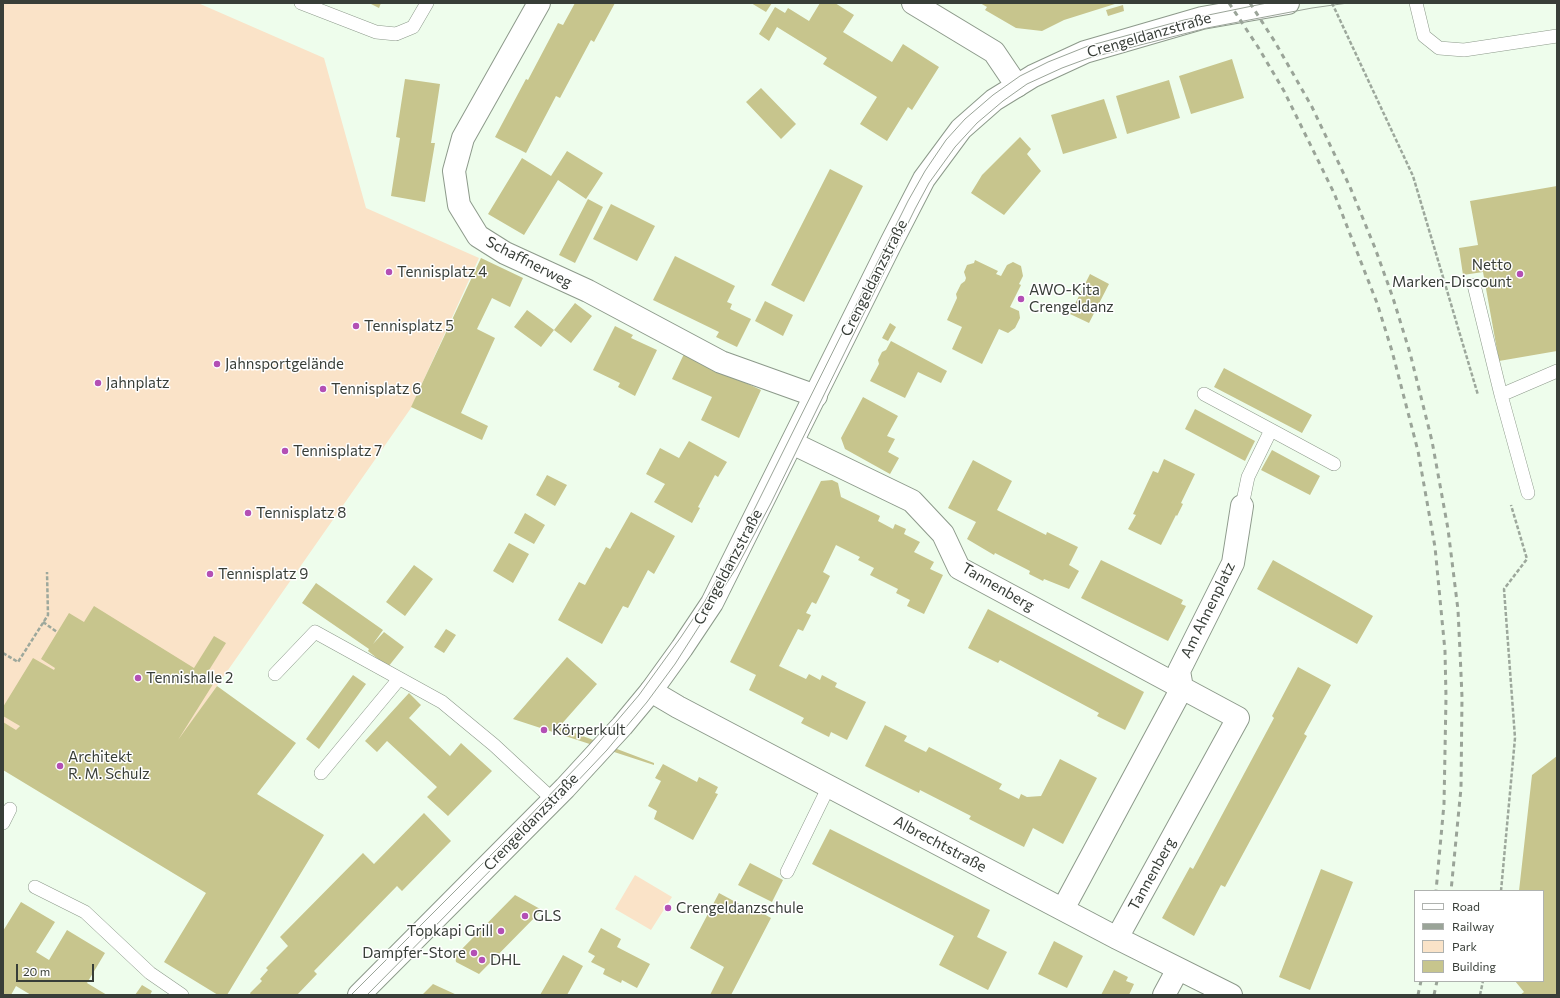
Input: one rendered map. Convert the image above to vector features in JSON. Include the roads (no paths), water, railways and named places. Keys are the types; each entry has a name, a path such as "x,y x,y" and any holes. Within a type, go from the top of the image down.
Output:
{"street":[{"name":"Schaffnerweg","path":"539,3 463,138 454,171 459,205 478,236 505,253 588,291 721,362 816,396"},
{"path":"913,3 994,52 1017,86"},
{"name":"Crengeldanzstraße","path":"358,995 552,801 622,726 651,691 682,648 712,603 924,179 961,129 994,100 1033,76 1093,50 1202,18 1288,3"},
{"name":"Tannenberg","path":"792,443 912,501 943,534 959,568 1238,718 1117,938"},
{"name":"Am Ahnenplatz","path":"1182,688 1179,671 1233,563 1242,506"},
{"path":"1063,909 1182,688"},
{"name":"Albrechtstraße","path":"651,691 678,707 1117,938 1231,995"},
{"path":"1164,995 1178,969"}],"lane":[{"path":"301,3 376,32 396,34 413,27 427,3"},
{"path":"1416,3 1424,36 1439,48 1464,50 1557,36"},
{"path":"1474,285 1501,395 1528,493"},
{"path":"1501,395 1557,371"},
{"path":"1204,394 1334,464"},
{"path":"1242,506 1248,477 1270,430"},
{"path":"275,674 315,632 442,702 494,745 552,801"},
{"path":"321,773 399,679"},
{"path":"787,872 829,786"},
{"path":"3,823 10,810"},
{"path":"35,887 85,912 150,973 182,995"}],"tram line":[{"path":"351,995 518,828 588,755 639,695 681,637 705,601 741,536 908,201 925,171 946,140 965,119 993,95 1020,76 1048,62 1088,46 1184,20 1267,3"},
{"path":"367,995 555,805 607,750 647,702 675,664 737,567 771,503 929,183 955,147 977,123 1003,101 1027,84 1062,68 1089,58 1207,28 1312,8 1348,3"}],"railway":[{"path":"1229,3 1258,47 1284,91 1334,193 1377,303 1392,351 1418,451 1435,547 1445,651 1446,697 1444,804 1436,890"},
{"path":"1250,3 1275,42 1312,107 1350,187 1375,248 1393,298 1410,353 1432,441 1448,529 1458,610 1462,697 1461,788 1451,890"},
{"path":"1418,995 1421,982"},
{"path":"1434,995 1437,982"}],"place":[{"name":"Tennisplatz 4","path":"389,272"},
{"name":"Netto Marken-Discount","path":"1520,274"},
{"name":"AWO-Kita Crengeldanz","path":"1021,299"},
{"name":"Tennisplatz 5","path":"356,326"},
{"name":"Jahnsportgelände","path":"217,364"},
{"name":"Jahnplatz","path":"98,383"},
{"name":"Tennisplatz 6","path":"323,389"},
{"name":"Tennisplatz 7","path":"285,451"},
{"name":"Tennisplatz 8","path":"248,513"},
{"name":"Tennisplatz 9","path":"210,574"},
{"name":"Tennishalle 2","path":"138,678"},
{"name":"Körperkult","path":"544,730"},
{"name":"Architekt R. M. Schulz","path":"60,766"},
{"name":"Crengeldanzschule","path":"668,908"},
{"name":"GLS","path":"525,916"},
{"name":"Topkapi Grill","path":"501,931"},
{"name":"Dampfer-Store","path":"474,953"},
{"name":"DHL","path":"482,960"}]}
